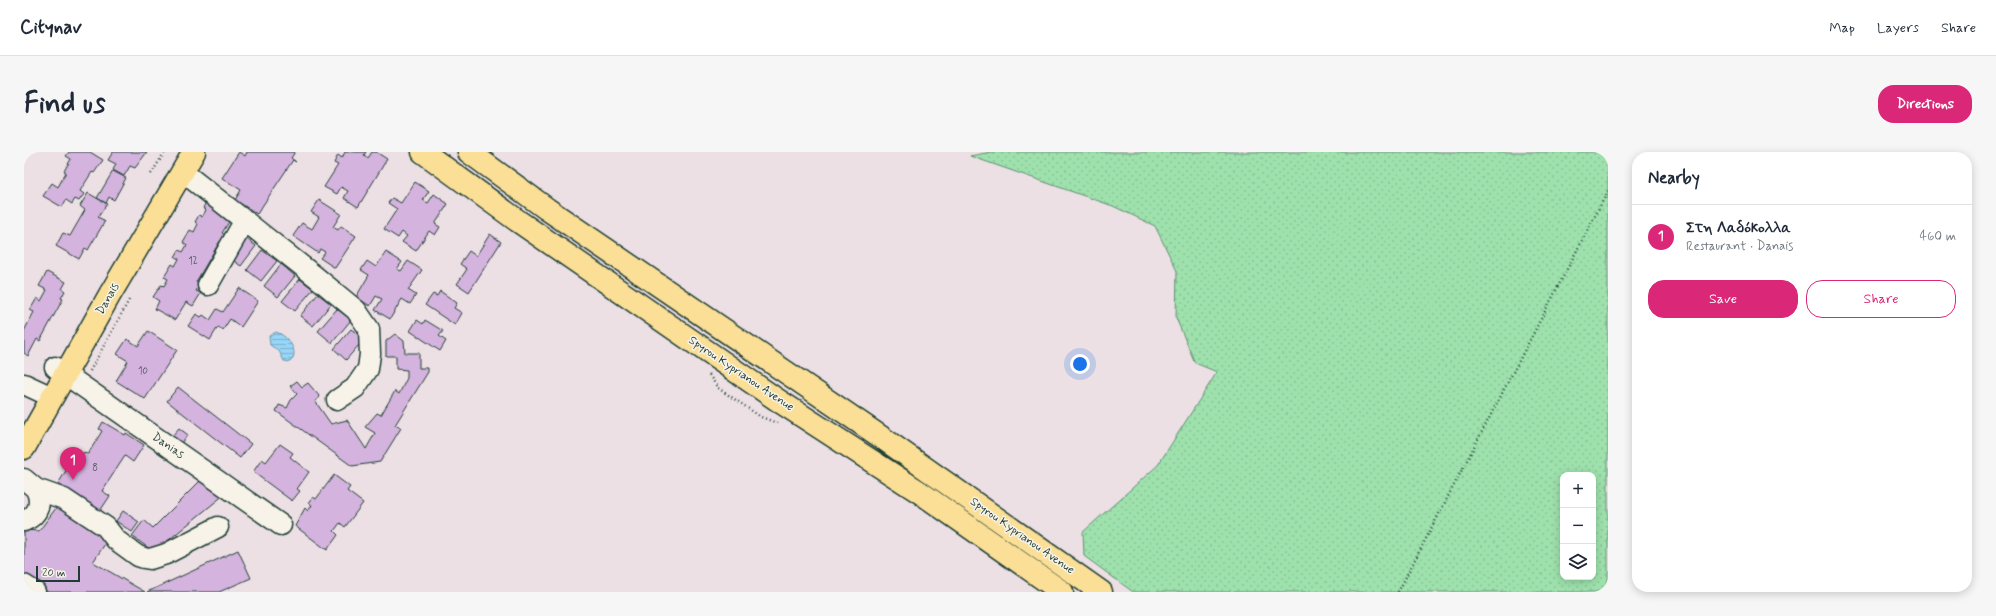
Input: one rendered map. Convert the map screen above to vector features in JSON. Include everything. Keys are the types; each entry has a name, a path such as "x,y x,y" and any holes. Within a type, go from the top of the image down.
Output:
{"main road":[{"name":"Danais","path":"24,419 39,391 60,371 109,296 180,162 194,152"},
{"name":"Spyrou Kyprianou Avenue","path":"423,152 518,221 776,399 921,493 1062,592"},
{"name":"Spyrou Kyprianou Avenue","path":"469,152 547,209 881,437 1101,592"},
{"name":"Danais","path":"24,448 39,391"}],"street":[{"path":"180,162 245,220 356,310 369,329 370,354 368,369 355,388 337,400"},
{"path":"208,286 245,220"},
{"name":"Danias","path":"60,371 281,525"},
{"path":"24,521 38,511 39,504 30,484"},
{"path":"30,484 64,499 106,527 116,540 138,556 144,558 150,559 166,554 218,527"},
{"path":"24,585 35,592"}],"path":[{"path":"151,174 164,152"},
{"path":"1398,592 1608,191"}],"green space":[{"path":"991,152 1608,152 1608,592 1133,592 1084,556 1083,532 1158,465 1217,372 1195,363 1176,318 1177,271 1155,226 1113,206 970,156"}],"water":[{"path":"276,332 288,340 291,344 294,354 290,362 284,361 279,351 270,345 269,336"}],"building":[{"path":"69,152 90,152 103,160 94,173 92,172 80,191 84,194 79,201 75,199 72,204 66,200 62,207 43,196 52,183 58,187 66,172 64,171 71,159 66,156"},
{"path":"113,152 147,152 135,168 130,166 124,176 113,170 116,164 108,160"},
{"path":"239,152 245,156 247,152 295,152 291,158 296,162 293,160 257,214 235,200 241,190 222,178"},
{"path":"345,152 366,152 364,155 368,158 372,152 376,152 387,159 358,207 344,198 348,191 341,187 337,194 324,187 338,165 334,163 338,155 342,158"},
{"path":"113,171 126,178 114,200 109,197 106,203 97,198"},
{"path":"415,182 429,191 423,200 428,203 434,194 448,204 435,224 440,227 435,235 429,231 416,251 402,242 407,236 402,232 398,238 384,229 397,209 388,203 392,198 401,203"},
{"path":"88,193 107,204 98,217 105,221 88,250 85,248 79,259 56,246 63,233 70,236 85,210 80,206"},
{"path":"319,200 341,214 333,227 338,230 341,226 356,236 335,268 320,258 325,252 320,249 318,253 293,236 302,223 312,229 319,217 311,212"},
{"path":"206,202 232,217 222,233 227,236 223,242 220,241 196,282 200,285 196,291 201,293 193,306 186,302 175,320 155,309 159,301 153,297 161,285 164,286 168,279 164,277 172,264 175,266 179,259 175,257 179,250 183,252 187,245 183,242 190,230 194,232 198,224 195,222 199,215 202,217 206,210 203,208"},
{"path":"490,234 501,242 469,292 457,284 467,269 460,264 469,251 476,256"},
{"path":"243,236 256,246 241,266 228,257"},
{"path":"262,250 277,261 261,281 247,270"},
{"path":"386,252 402,262 397,269 401,271 408,261 422,270 408,290 416,295 410,304 402,299 390,319 375,310 382,299 376,296 370,306 356,297 369,275 361,270 367,261 376,267"},
{"path":"281,264 295,276 278,297 264,286"},
{"path":"47,272 66,282 62,289 65,291 61,298 63,299 40,341 37,339 28,356 24,353 24,331 34,312 30,310 37,298 41,301 47,290 39,286"},
{"path":"300,279 313,289 295,311 282,301"},
{"path":"239,288 258,301 241,327 230,319 223,330 218,327 210,340 188,326 196,314 201,317 203,315 210,320 217,309 223,312"},
{"path":"440,291 457,303 454,308 462,313 455,325 425,305 433,294 437,296"},
{"path":"318,294 331,304 313,326 300,316"},
{"path":"337,309 351,320 332,343 318,331"},
{"path":"417,320 423,324 425,320 443,331 439,336 446,341 440,351 410,331"},
{"path":"351,329 364,339 346,360 334,349"},
{"path":"148,331 177,350 145,399 116,381 128,361 117,354 127,339 138,346"},
{"path":"395,334 404,341 405,353 419,353 419,368 428,368 428,372 395,425 401,428 380,462 352,466 276,411 279,405 287,408 291,400 297,394 290,386 297,381 302,387 308,383 320,397 315,401 331,424 347,420 366,449 375,433 365,427 377,413 381,415 395,391 399,394 407,378 407,370 396,369 396,356 386,356 386,341"},
{"path":"178,387 251,444 240,458 167,401"},
{"path":"103,422 125,435 126,433 144,445 133,462 125,456 102,491 110,496 98,514 79,498 58,484 67,469 71,471 74,466 70,463 75,455 80,458 84,452 88,454 102,431 99,429"},
{"path":"179,428 188,435 180,444 171,437"},
{"path":"280,444 293,453 290,457 309,472 297,489 300,491 292,501 253,472 262,459 266,462"},
{"path":"334,475 350,487 347,491 363,503 345,527 340,523 334,531 338,535 327,550 295,526 305,508 308,511 312,505 309,503 313,497 316,499"},
{"path":"203,478 225,494 154,552 132,536 144,520 153,528"},
{"path":"59,504 111,535 93,562 145,592 48,592 24,577 24,530 39,531"},
{"path":"123,511 139,522 132,532 116,521"},
{"path":"238,550 251,578 219,592 147,592"}],"place":[{"name":"Στη Λαδόκολλα","path":"73,480"}]}
